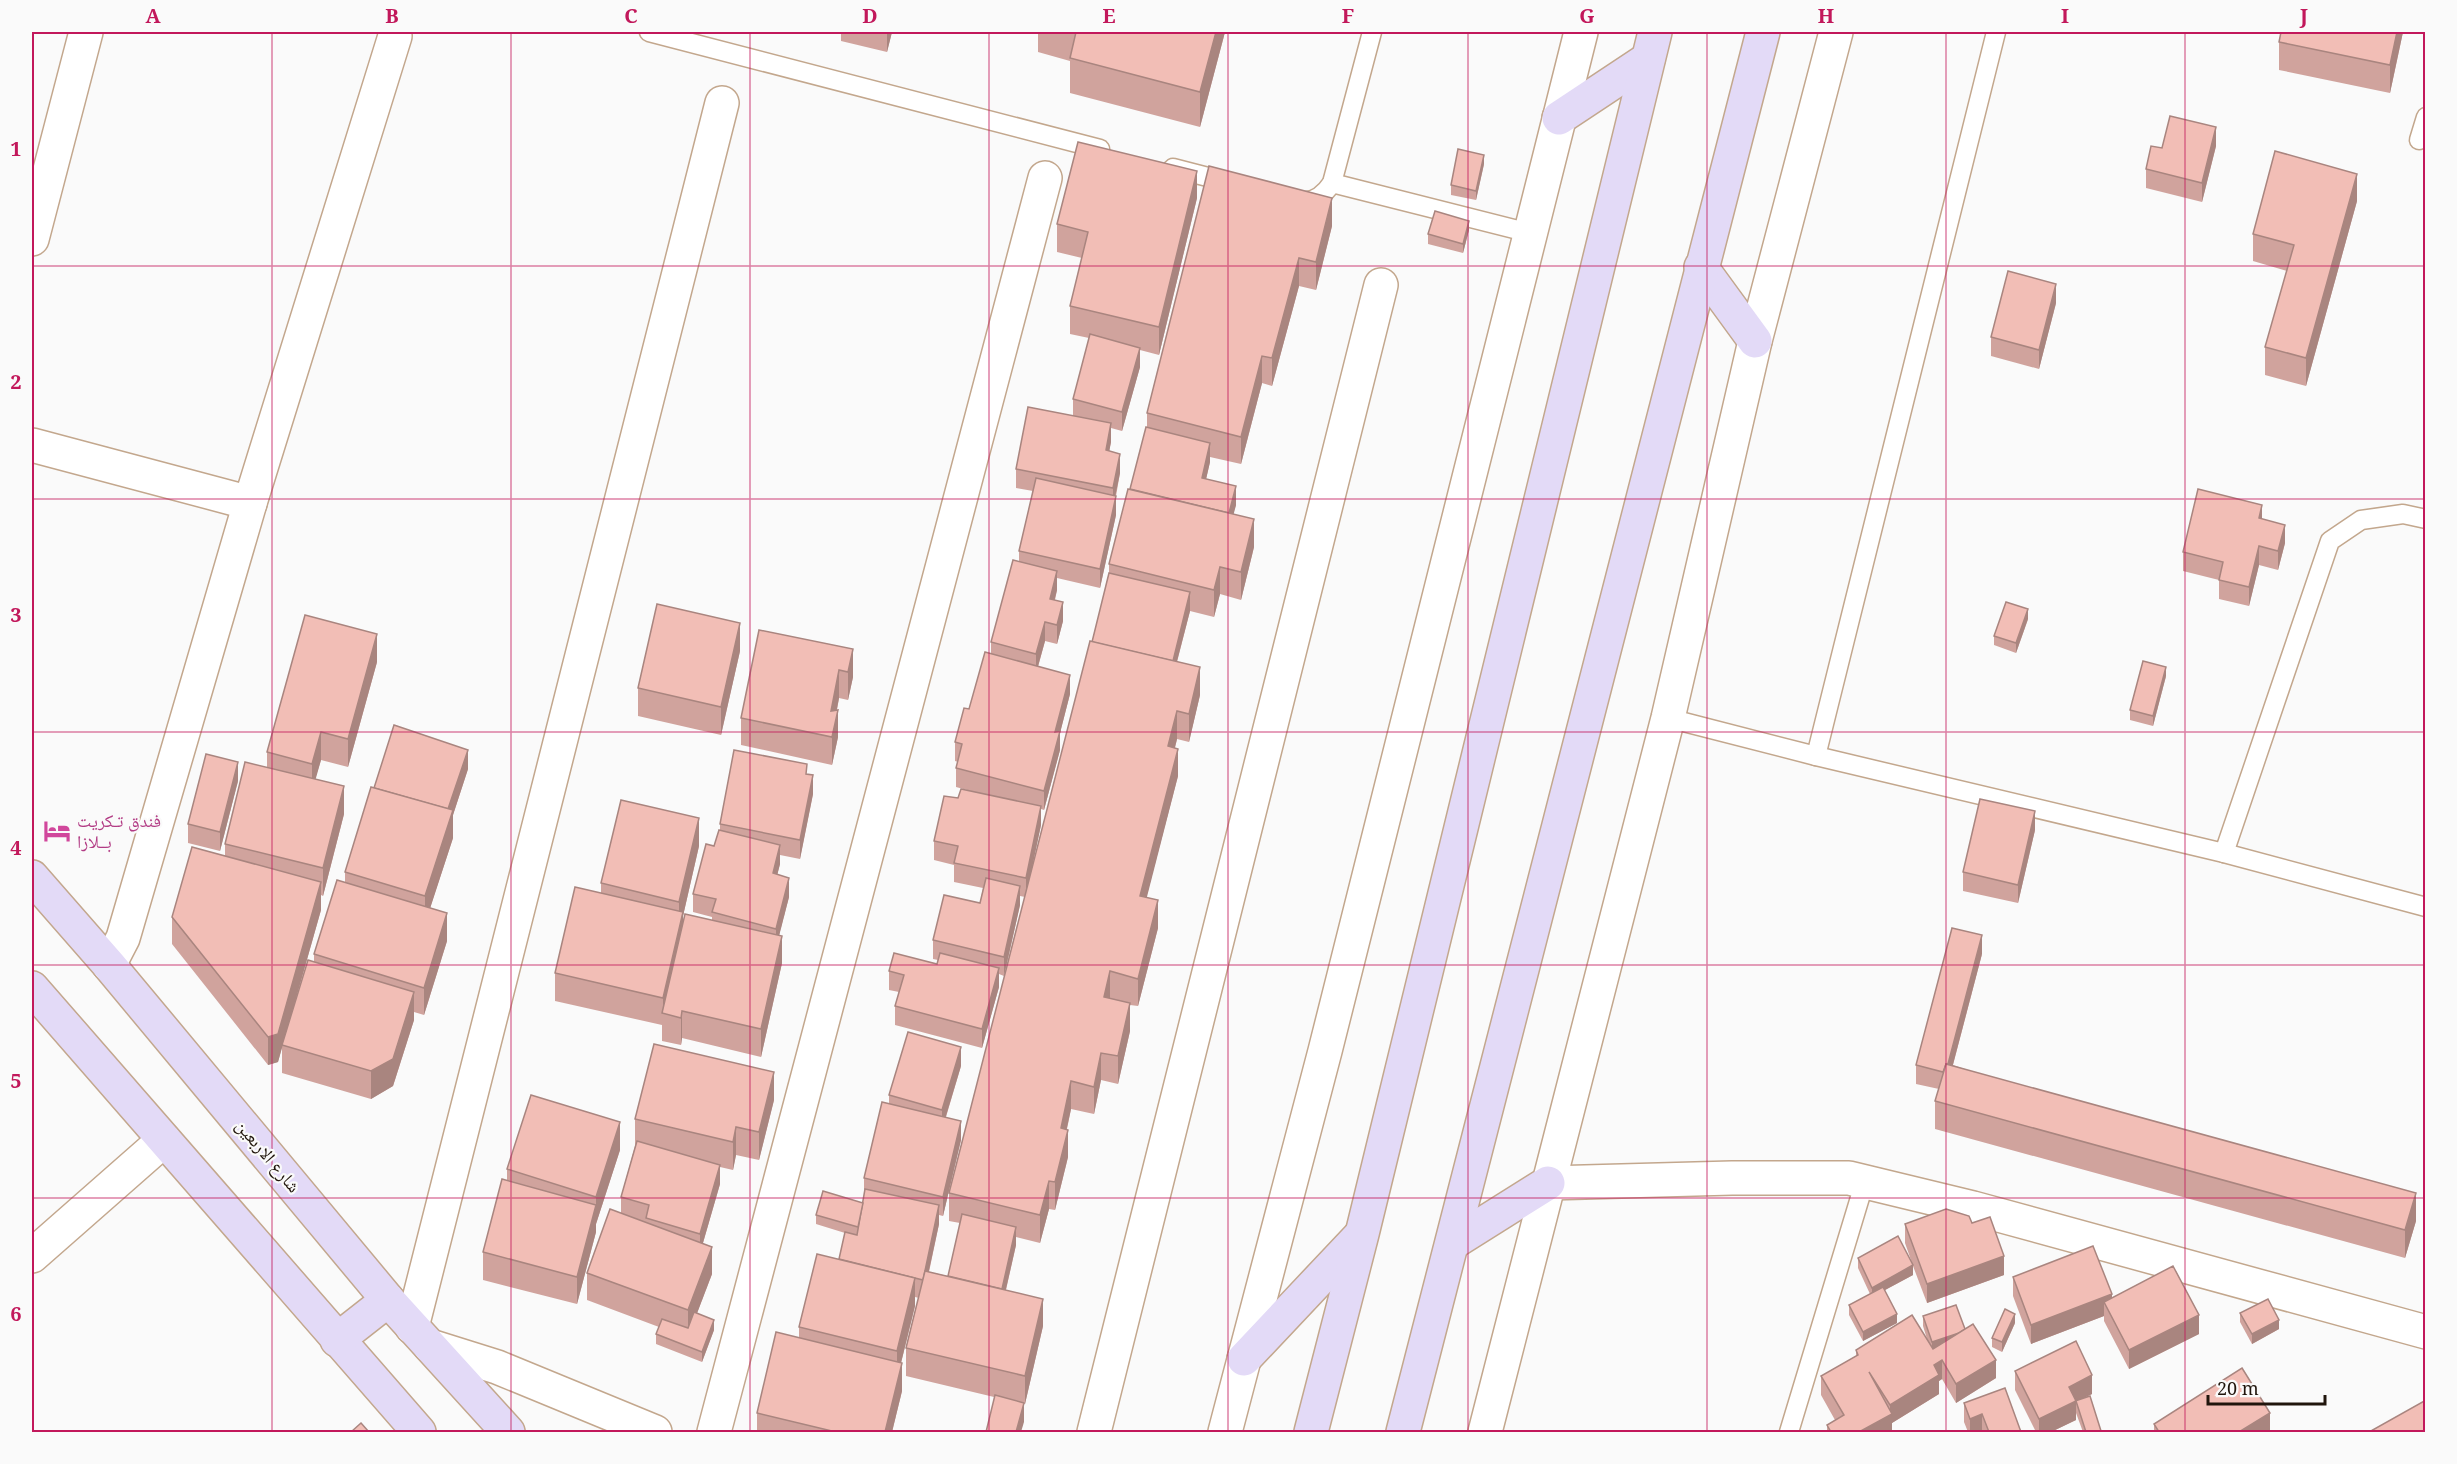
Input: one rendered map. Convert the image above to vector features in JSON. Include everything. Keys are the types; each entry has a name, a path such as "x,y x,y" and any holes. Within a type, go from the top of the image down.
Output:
{"main road":[{"path":"1403,1432 1454,1242 1701,267 1763,32"},
{"path":"1559,118 1652,45"},
{"path":"1311,1432 1362,1233 1652,45"},
{"path":"1701,267 1755,341"},
{"name":"شارع الاربعين","path":"32,877 109,965 388,1300 508,1432"},
{"path":"32,988 419,1432"},
{"path":"1454,1242 1548,1183"},
{"path":"1244,1359 1362,1233"},
{"path":"338,1340 388,1300"}],"street":[{"path":"32,239 86,32"},
{"path":"1225,1432 1325,1051 1581,32"},
{"path":"1485,1432 1668,718 1755,341 1836,32"},
{"path":"109,965 123,938 250,503 395,36"},
{"path":"655,1432 421,1336 722,103"},
{"path":"714,1432 1045,178"},
{"path":"1094,1432 1381,285"},
{"path":"32,445 250,503"},
{"path":"32,1256 164,1140"},
{"path":"1548,1183 1732,1178 1849,1178 1973,1208 2426,1332"}],"lane":[{"path":"649,32 1119,154"},
{"path":"1280,196 1303,202 1315,200 1325,193 1332,183 1372,32"},
{"path":"1816,756 1995,32"},
{"path":"2419,140 2426,117"},
{"path":"1154,163 1245,187"},
{"path":"1332,183 1530,233"},
{"path":"2224,853 2330,541 2361,520 2403,514 2426,519"},
{"path":"1668,718 1816,756 2224,853 2426,907"},
{"path":"1789,1432 1865,1181"}],"building":[{"path":"1076,32 1216,32 1200,92 1070,58"},
{"path":"2281,32 2397,32 2390,65 2279,42"},
{"path":"2170,116 2216,127 2202,183 2146,169 2151,146 2162,148"},
{"path":"1078,142 1197,171 1159,327 1070,306 1088,232 1057,224"},
{"path":"1458,149 1484,155 1476,191 1451,185"},
{"path":"2275,151 2357,174 2306,358 2265,347 2294,245 2253,234"},
{"path":"1209,166 1332,198 1316,262 1299,258 1272,358 1262,356 1241,437 1147,413"},
{"path":"1435,211 1469,221 1463,244 1428,234"},
{"path":"2008,271 2056,284 2039,350 1991,337"},
{"path":"1090,334 1140,348 1122,412 1073,399"},
{"path":"1028,407 1111,423 1106,450 1120,454 1113,488 1016,469"},
{"path":"1146,427 1210,443 1202,478 1236,486 1229,513 1130,489"},
{"path":"1036,478 1116,496 1100,569 1019,551"},
{"path":"1128,489 1254,519 1241,572 1220,567 1214,590 1109,564"},
{"path":"2198,489 2262,505 2259,518 2285,525 2278,551 2259,546 2249,587 2219,580 2223,562 2183,552"},
{"path":"1013,560 1057,571 1050,599 1063,602 1057,625 1045,622 1036,654 991,642"},
{"path":"1109,573 1190,592 1173,661 1092,642"},
{"path":"2006,602 2028,609 2016,643 1994,636"},
{"path":"657,604 740,623 721,707 638,688"},
{"path":"305,615 377,634 348,739 321,732 312,764 267,752"},
{"path":"759,630 853,649 848,672 839,670 831,711 838,710 832,737 741,718"},
{"path":"1090,641 1200,667 1189,714 1177,711 1168,746 1178,749 1140,896 1158,900 1138,979 1110,971 1104,997 1130,1003 1118,1056 1101,1053 1094,1087 1071,1081 1061,1128 1068,1130 1055,1182 1049,1181 1040,1215 949,1193"},
{"path":"985,652 1070,675 1055,732 1060,731 1044,791 956,768 962,744 955,742 964,708 969,709"},
{"path":"2143,661 2166,667 2153,716 2130,710"},
{"path":"394,725 468,750 448,809 374,788"},
{"path":"734,750 807,764 806,774 813,775 800,840 720,824"},
{"path":"206,754 238,762 220,832 188,824"},
{"path":"245,762 344,786 323,868 225,844"},
{"path":"371,787 453,810 425,896 345,872"},
{"path":"961,789 1041,806 1026,878 954,863 958,846 934,841 944,796 958,798"},
{"path":"1980,799 2035,811 2018,885 1963,872"},
{"path":"621,800 699,818 679,902 601,883"},
{"path":"719,830 780,845 773,873 789,878 776,929 712,912 716,899 693,894 706,844 714,846"},
{"path":"192,847 321,882 278,1034 268,1037 172,917"},
{"path":"986,878 1020,886 1004,957 933,940 944,895 980,903"},
{"path":"337,880 447,913 424,988 314,954"},
{"path":"575,887 683,912 663,998 555,973"},
{"path":"685,914 782,936 761,1029 682,1011 681,1018 662,1013"},
{"path":"1952,928 1982,935 1948,1064 1943,1072 1916,1065"},
{"path":"894,953 937,964 940,953 999,968 982,1029 895,1006 904,975 889,971"},
{"path":"308,960 414,992 393,1059 371,1071 282,1045"},
{"path":"908,1032 961,1047 942,1110 889,1095"},
{"path":"654,1044 774,1072 759,1132 736,1127 733,1142 635,1119"},
{"path":"1946,1064 2416,1193 2405,1230 1935,1101"},
{"path":"531,1095 620,1122 596,1197 507,1169"},
{"path":"882,1102 961,1121 943,1197 864,1178"},
{"path":"637,1141 720,1165 700,1234 646,1218 649,1205 621,1197"},
{"path":"502,1179 596,1205 577,1277 483,1252"},
{"path":"865,1189 939,1205 923,1280 839,1259 845,1232 857,1235"},
{"path":"823,1191 863,1203 858,1227 816,1215"},
{"path":"610,1209 712,1247 688,1310 587,1273"},
{"path":"1946,1209 1969,1216 1972,1223 1990,1217 2004,1256 1927,1284 1905,1224"},
{"path":"962,1214 1016,1227 1002,1289 948,1276"},
{"path":"1898,1236 1913,1265 1872,1288 1858,1258"},
{"path":"2093,1246 2112,1294 2031,1325 2013,1277"},
{"path":"817,1254 915,1278 897,1351 799,1327"},
{"path":"2173,1266 2199,1315 2129,1350 2104,1302"},
{"path":"925,1271 1043,1299 1025,1376 906,1348"},
{"path":"1883,1287 1897,1314 1863,1332 1849,1305"},
{"path":"2268,1299 2279,1320 2252,1334 2240,1313"},
{"path":"1956,1305 1965,1329 1932,1342 1923,1316"},
{"path":"2005,1309 2015,1314 2002,1342 1992,1338"},
{"path":"694,1312 714,1320 702,1352 656,1334 662,1319 688,1328"},
{"path":"1912,1315 1933,1349 1973,1324 1996,1360 1956,1384 1942,1360 1934,1365 1939,1375 1890,1405 1869,1372 1892,1414 1859,1432 1831,1432 1827,1425 1844,1415 1821,1376 1858,1355 1856,1350"},
{"path":"776,1332 902,1363 885,1432 836,1432 757,1413"},
{"path":"2076,1341 2092,1375 2069,1387 2076,1401 2039,1419 2015,1371"},
{"path":"2242,1368 2270,1413 2239,1432 2159,1432 2154,1424"},
{"path":"2005,1388 2021,1432 1989,1432 1982,1414 1970,1419 1964,1403"},
{"path":"995,1395 1024,1403 1016,1432 986,1432"},
{"path":"2090,1396 2101,1431 2086,1432 2075,1401"},
{"path":"2426,1400 2426,1432 2369,1432"},
{"path":"361,1423 369,1432 351,1432"}],"place":[{"name":"فندق تـكريت بــلازا","path":"57,831"}]}
